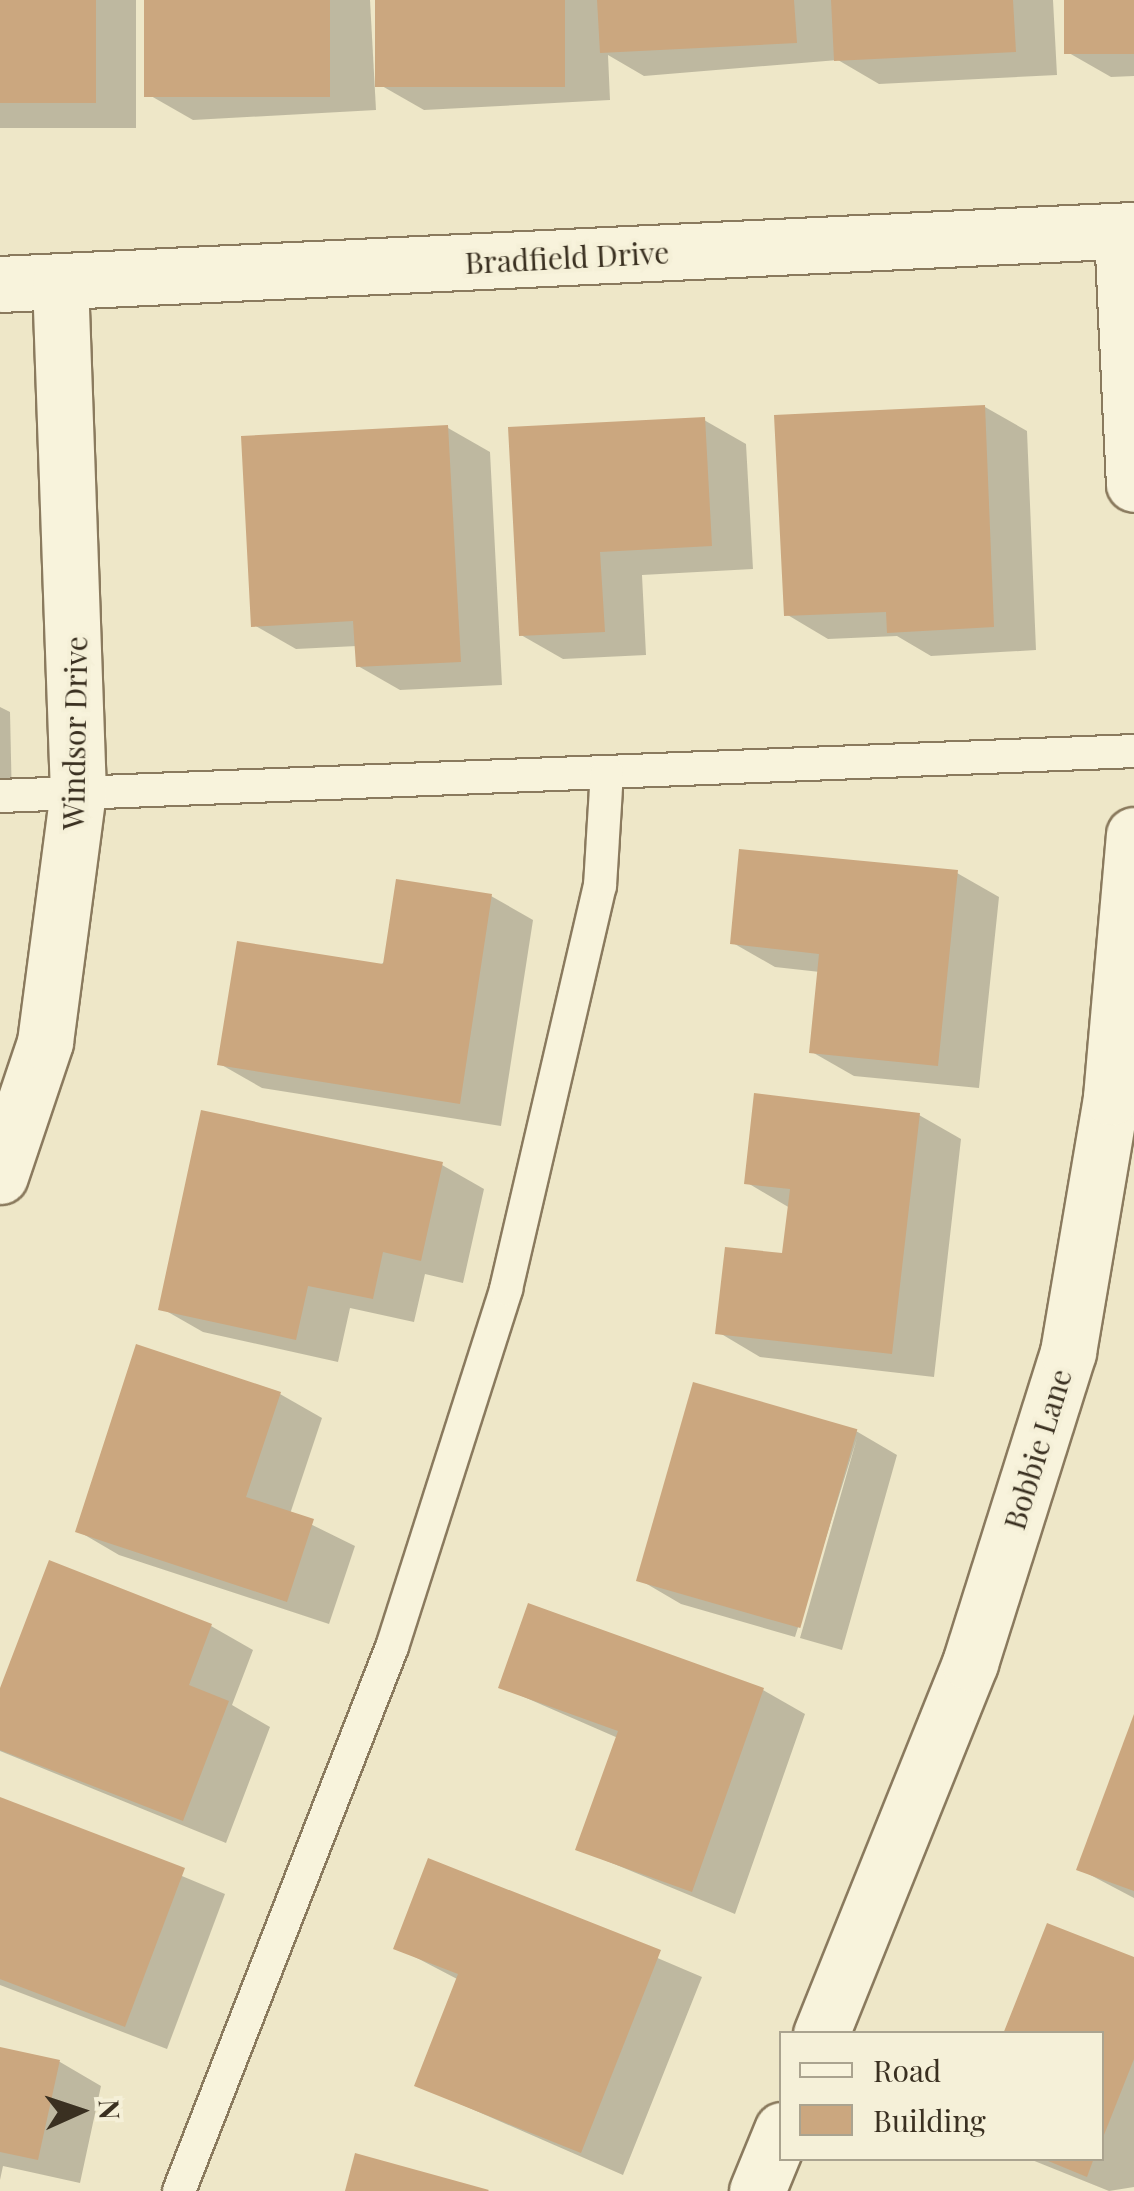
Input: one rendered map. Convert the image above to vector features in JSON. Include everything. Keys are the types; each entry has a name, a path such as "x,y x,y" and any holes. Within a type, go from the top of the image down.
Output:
{"street":[{"name":"Bradfield Drive","path":"0,284 1128,230"},
{"path":"1128,230 1134,484"},
{"name":"Windsor Drive","path":"0,1176 45,1042 78,793 60,281"},
{"name":"Bobbie Lane","path":"821,2031 970,1663 1068,1352 1111,1097 1134,835"},
{"path":"757,2191 779,2137"}],"lane":[{"path":"0,796 1134,751"},
{"path":"180,2191 392,1648 506,1289 600,886 607,772"}],"building":[{"path":"0,0 96,0 96,103 0,103"},
{"path":"144,0 330,0 330,97 144,97"},
{"path":"375,0 565,0 565,87 375,87"},
{"path":"597,0 794,0 797,43 600,53"},
{"path":"831,0 1013,0 1016,52 834,61"},
{"path":"1064,0 1134,0 1134,54 1064,54"},
{"path":"985,405 994,627 887,633 886,612 784,616 774,415"},
{"path":"705,417 712,546 600,552 605,632 519,636 508,427"},
{"path":"448,425 461,662 356,667 353,621 251,627 241,436"},
{"path":"739,849 958,870 938,1066 809,1053 819,954 730,944"},
{"path":"396,879 492,894 460,1104 217,1065 237,941 383,964"},
{"path":"754,1093 920,1113 892,1354 715,1334 725,1247 782,1253 790,1189 744,1184"},
{"path":"201,1110 443,1162 421,1261 383,1252 373,1299 308,1286 296,1340 158,1310"},
{"path":"136,1344 281,1392 246,1497 314,1519 287,1602 75,1532"},
{"path":"693,1382 857,1429 800,1628 636,1581"},
{"path":"49,1560 212,1624 189,1685 229,1701 183,1821 0,1750 0,1688"},
{"path":"528,1603 764,1688 692,1892 575,1850 618,1731 498,1688"},
{"path":"1134,1714 1134,1891 1076,1870"},
{"path":"0,1797 185,1868 125,2027 0,1979"},
{"path":"428,1858 661,1950 581,2153 414,2086 458,1974 393,1949"},
{"path":"1047,1923 1134,1957 1134,2059 1104,2135 1104,2031 1004,2031"},
{"path":"0,2047 60,2060 38,2160 0,2152"},
{"path":"355,2153 489,2190 345,2191"},
{"path":"1048,2161 1093,2161 1087,2177"}]}
